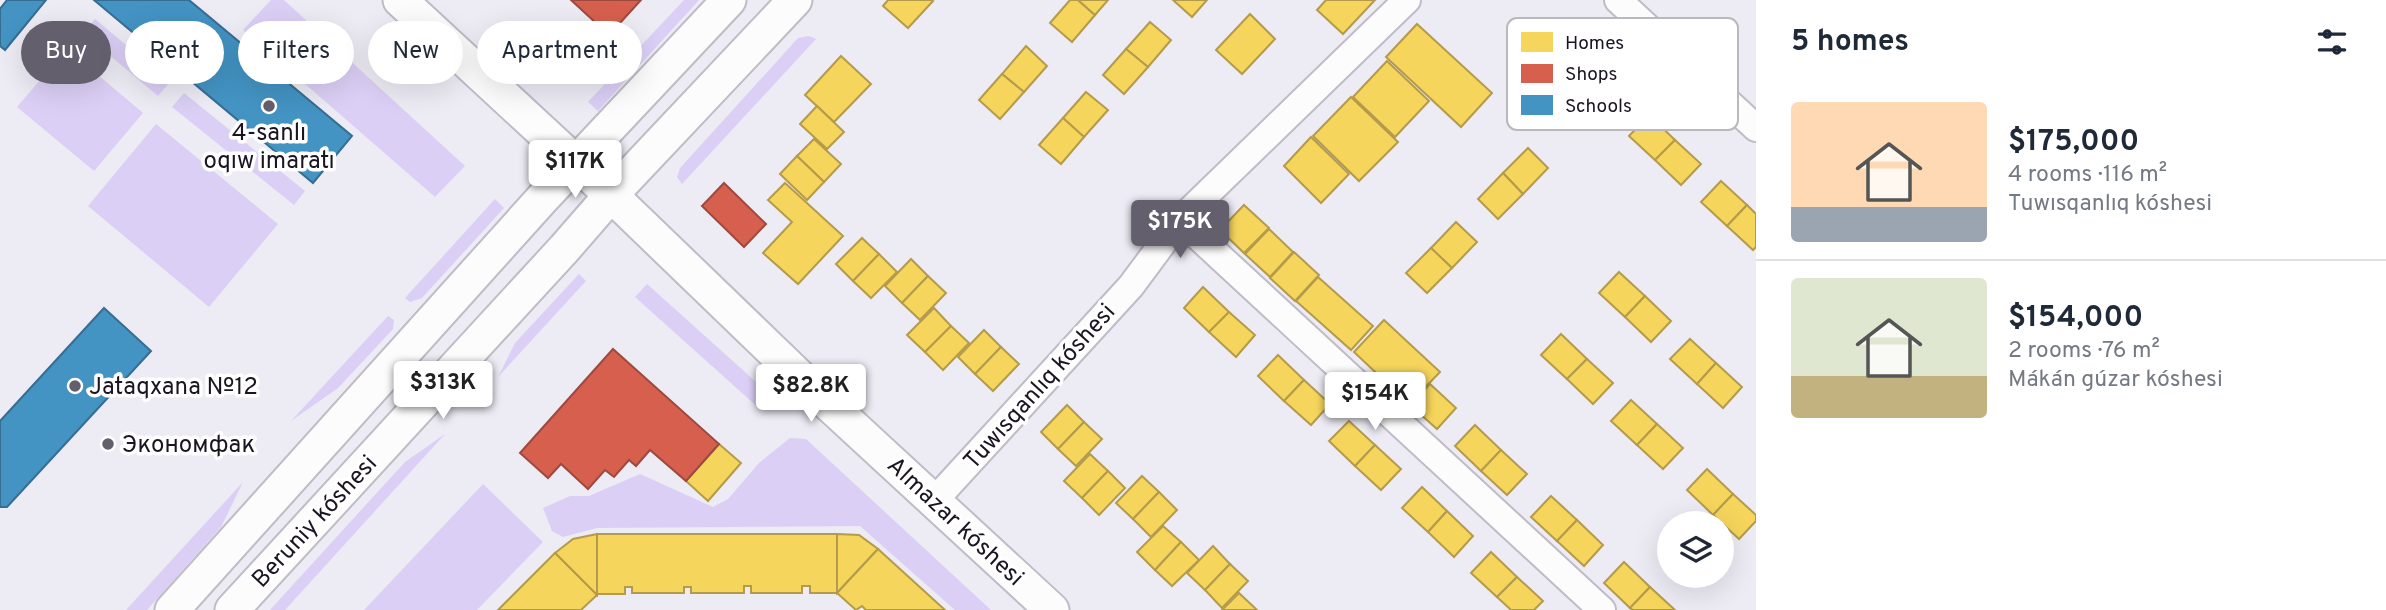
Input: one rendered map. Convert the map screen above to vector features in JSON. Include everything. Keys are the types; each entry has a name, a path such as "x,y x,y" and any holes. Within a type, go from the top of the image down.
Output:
{"street":[{"name":"Almazar kóshesi","path":"400,0 611,195 808,385 1052,610"},
{"name":"Beruniy kóshesi","path":"172,610 576,164 729,0"},
{"name":"Beruniy kóshesi","path":"232,610 611,195 795,0"},
{"name":"Tuwısqanlıq kóshesi","path":"934,501 1131,286 1180,220 1407,0"},
{"path":"1618,0 1637,18"},
{"path":"1738,111 1756,128"},
{"path":"1180,220 1602,610"}],"shaded area":[{"path":"271,0 284,0 307,21 251,21"},
{"path":"684,0 699,0 642,63 642,45"},
{"path":"111,32 125,44 125,68 111,57"},
{"path":"809,36 816,39 682,184 677,177 680,168 798,38"},
{"path":"354,64 368,77 368,84 376,84 465,166 435,197 305,84 354,84"},
{"path":"37,84 109,84 143,113 94,171 17,107"},
{"path":"144,84 168,84 158,96"},
{"path":"605,84 623,84 598,111 588,102"},
{"path":"184,93 305,191 294,205 172,107"},
{"path":"156,124 278,224 209,307 88,206"},
{"path":"495,199 504,208 422,298 410,302 405,298"},
{"path":"579,274 586,281 498,377 515,343"},
{"path":"647,284 773,397 761,410 635,297"},
{"path":"388,316 394,320 393,329 338,388 291,421"},
{"path":"445,434 285,610 270,610 405,462"},
{"path":"790,438 806,439 991,610 955,610 860,526 597,528 563,537 552,531 543,508 570,496 589,496 640,474 713,507 728,499 759,463"},
{"path":"243,482 221,527 147,610 126,610"},
{"path":"483,484 543,542 477,610 364,610"}],"building: Homes":[{"path":"888,0 933,1 908,28 883,6"},
{"path":"1070,0 1078,0 1095,15 1072,42 1050,23"},
{"path":"1078,0 1108,0 1095,15"},
{"path":"1173,0 1207,0 1192,17"},
{"path":"1326,0 1375,0 1343,34 1317,10"},
{"path":"1250,14 1275,39 1242,74 1216,50"},
{"path":"1150,22 1171,40 1148,67 1126,49"},
{"path":"1417,24 1492,93 1461,127 1386,57"},
{"path":"1026,46 1047,66 1024,92 1002,74"},
{"path":"1126,49 1148,67 1124,94 1103,75"},
{"path":"841,56 871,84 834,122 805,95"},
{"path":"1387,61 1429,101 1395,137 1353,97"},
{"path":"1002,74 1024,92 1000,119 979,100"},
{"path":"1086,92 1108,110 1084,137 1063,118"},
{"path":"1351,97 1398,142 1359,181 1313,136"},
{"path":"817,106 844,132 827,149 800,124"},
{"path":"1063,118 1084,137 1061,164 1039,145"},
{"path":"1635,130 1665,130 1675,140 1655,160 1629,136"},
{"path":"1311,137 1349,174 1321,203 1284,166"},
{"path":"814,139 841,164 824,182 797,156"},
{"path":"1675,140 1701,164 1681,185 1655,160"},
{"path":"1528,148 1548,168 1523,194 1503,173"},
{"path":"797,156 824,182 807,200 780,174"},
{"path":"1503,173 1523,194 1498,219 1478,199"},
{"path":"1721,181 1747,205 1727,226 1701,202"},
{"path":"785,183 843,236 798,284 763,253 792,222 768,200"},
{"path":"1244,205 1269,228 1244,253 1220,230"},
{"path":"1747,205 1756,214 1756,247 1753,250 1727,226"},
{"path":"1456,222 1477,242 1452,268 1431,248"},
{"path":"1269,229 1293,252 1270,277 1245,254"},
{"path":"862,238 879,254 853,281 836,264"},
{"path":"1431,248 1452,268 1427,293 1406,273"},
{"path":"1294,252 1319,275 1295,301 1270,278"},
{"path":"879,254 897,272 871,298 853,281"},
{"path":"911,259 928,276 902,303 885,286"},
{"path":"1619,272 1645,296 1625,317 1599,293"},
{"path":"928,276 946,293 920,320 902,303"},
{"path":"1318,277 1373,326 1351,350 1296,301"},
{"path":"1203,287 1229,312 1209,332 1184,308"},
{"path":"1645,296 1671,321 1651,342 1625,317"},
{"path":"934,308 951,326 925,352 907,335"},
{"path":"1229,312 1255,335 1236,357 1209,332"},
{"path":"1384,320 1440,372 1409,404 1354,352"},
{"path":"951,326 969,343 943,370 925,352"},
{"path":"984,330 1001,347 975,374 958,357"},
{"path":"1561,334 1587,359 1567,379 1541,355"},
{"path":"1690,339 1716,363 1697,384 1670,359"},
{"path":"1001,347 1019,364 993,391 975,374"},
{"path":"1278,355 1304,380 1284,401 1258,376"},
{"path":"1587,359 1613,383 1593,404 1567,379"},
{"path":"1716,363 1742,387 1723,408 1697,384"},
{"path":"1304,380 1330,404 1311,425 1284,401"},
{"path":"1430,384 1456,408 1437,429 1410,405"},
{"path":"1631,400 1657,424 1637,445 1611,421"},
{"path":"1067,405 1084,422 1058,449 1041,432"},
{"path":"1349,421 1375,445 1355,466 1329,441"},
{"path":"1084,422 1102,439 1076,466 1058,449"},
{"path":"1657,424 1683,448 1663,469 1637,445"},
{"path":"1475,425 1501,450 1481,471 1455,446"},
{"path":"719,444 741,463 708,501 686,481"},
{"path":"1375,445 1401,469 1381,490 1355,466"},
{"path":"1501,450 1527,474 1507,495 1481,471"},
{"path":"1090,454 1108,471 1082,498 1064,481"},
{"path":"1707,469 1733,494 1717,511 1709,511 1687,490"},
{"path":"1108,471 1125,488 1099,515 1082,498"},
{"path":"1142,476 1159,492 1133,519 1116,503"},
{"path":"1422,487 1447,511 1428,532 1402,508"},
{"path":"1159,492 1177,510 1151,537 1133,519"},
{"path":"1733,494 1756,515 1756,521 1739,539 1734,534 1734,511 1717,511"},
{"path":"1551,496 1577,520 1557,541 1531,517"},
{"path":"1447,511 1473,536 1454,557 1428,532"},
{"path":"1577,520 1603,545 1584,566 1557,541"},
{"path":"1163,526 1181,542 1155,570 1137,552"},
{"path":"597,534 837,534 837,593 810,593 810,586 802,586 802,593 751,593 751,586 744,586 744,593 691,593 691,587 684,587 684,593 632,593 632,587 625,587 625,594 597,594"},
{"path":"597,534 597,595 555,553 573,539"},
{"path":"837,534 859,535 878,549 837,593"},
{"path":"1181,542 1199,560 1172,586 1155,570"},
{"path":"1213,546 1230,564 1205,590 1187,573"},
{"path":"878,549 945,610 866,610 862,606 856,610 837,593"},
{"path":"1491,552 1517,577 1497,597 1471,573"},
{"path":"555,553 597,595 581,610 498,610"},
{"path":"1624,562 1650,587 1630,608 1604,583"},
{"path":"1230,564 1248,581 1222,608 1205,590"},
{"path":"1517,577 1543,601 1534,610 1511,610 1497,597"},
{"path":"1650,587 1675,610 1630,608"},
{"path":"1239,593 1257,610 1222,610"}],"building: Shops":[{"path":"571,0 641,0 622,21 594,21"},
{"path":"724,183 766,224 744,247 702,206"},
{"path":"613,349 719,444 686,481 650,450 636,466 629,460 614,477 605,470 588,489 561,464 548,478 520,453"}],"building: Schools":[{"path":"7,0 46,0 29,21 21,21 21,30 5,50 0,46 0,9"},
{"name":"4-sanlı oqıw imaratı","path":"94,0 189,0 214,21 125,21 125,26"},
{"name":"4-sanlı oqıw imaratı","path":"224,29 238,41 238,84 290,84 352,136 313,183 195,84 224,84"},
{"name":"Jataqxana №12","path":"104,308 151,351 7,507 0,507 0,421"}],"place":[{"name":"4-sanlı oqıw imaratı","path":"269,106"},
{"name":"Jataqxana №12","path":"75,386"},
{"name":"Экономфак","path":"108,444"}]}
